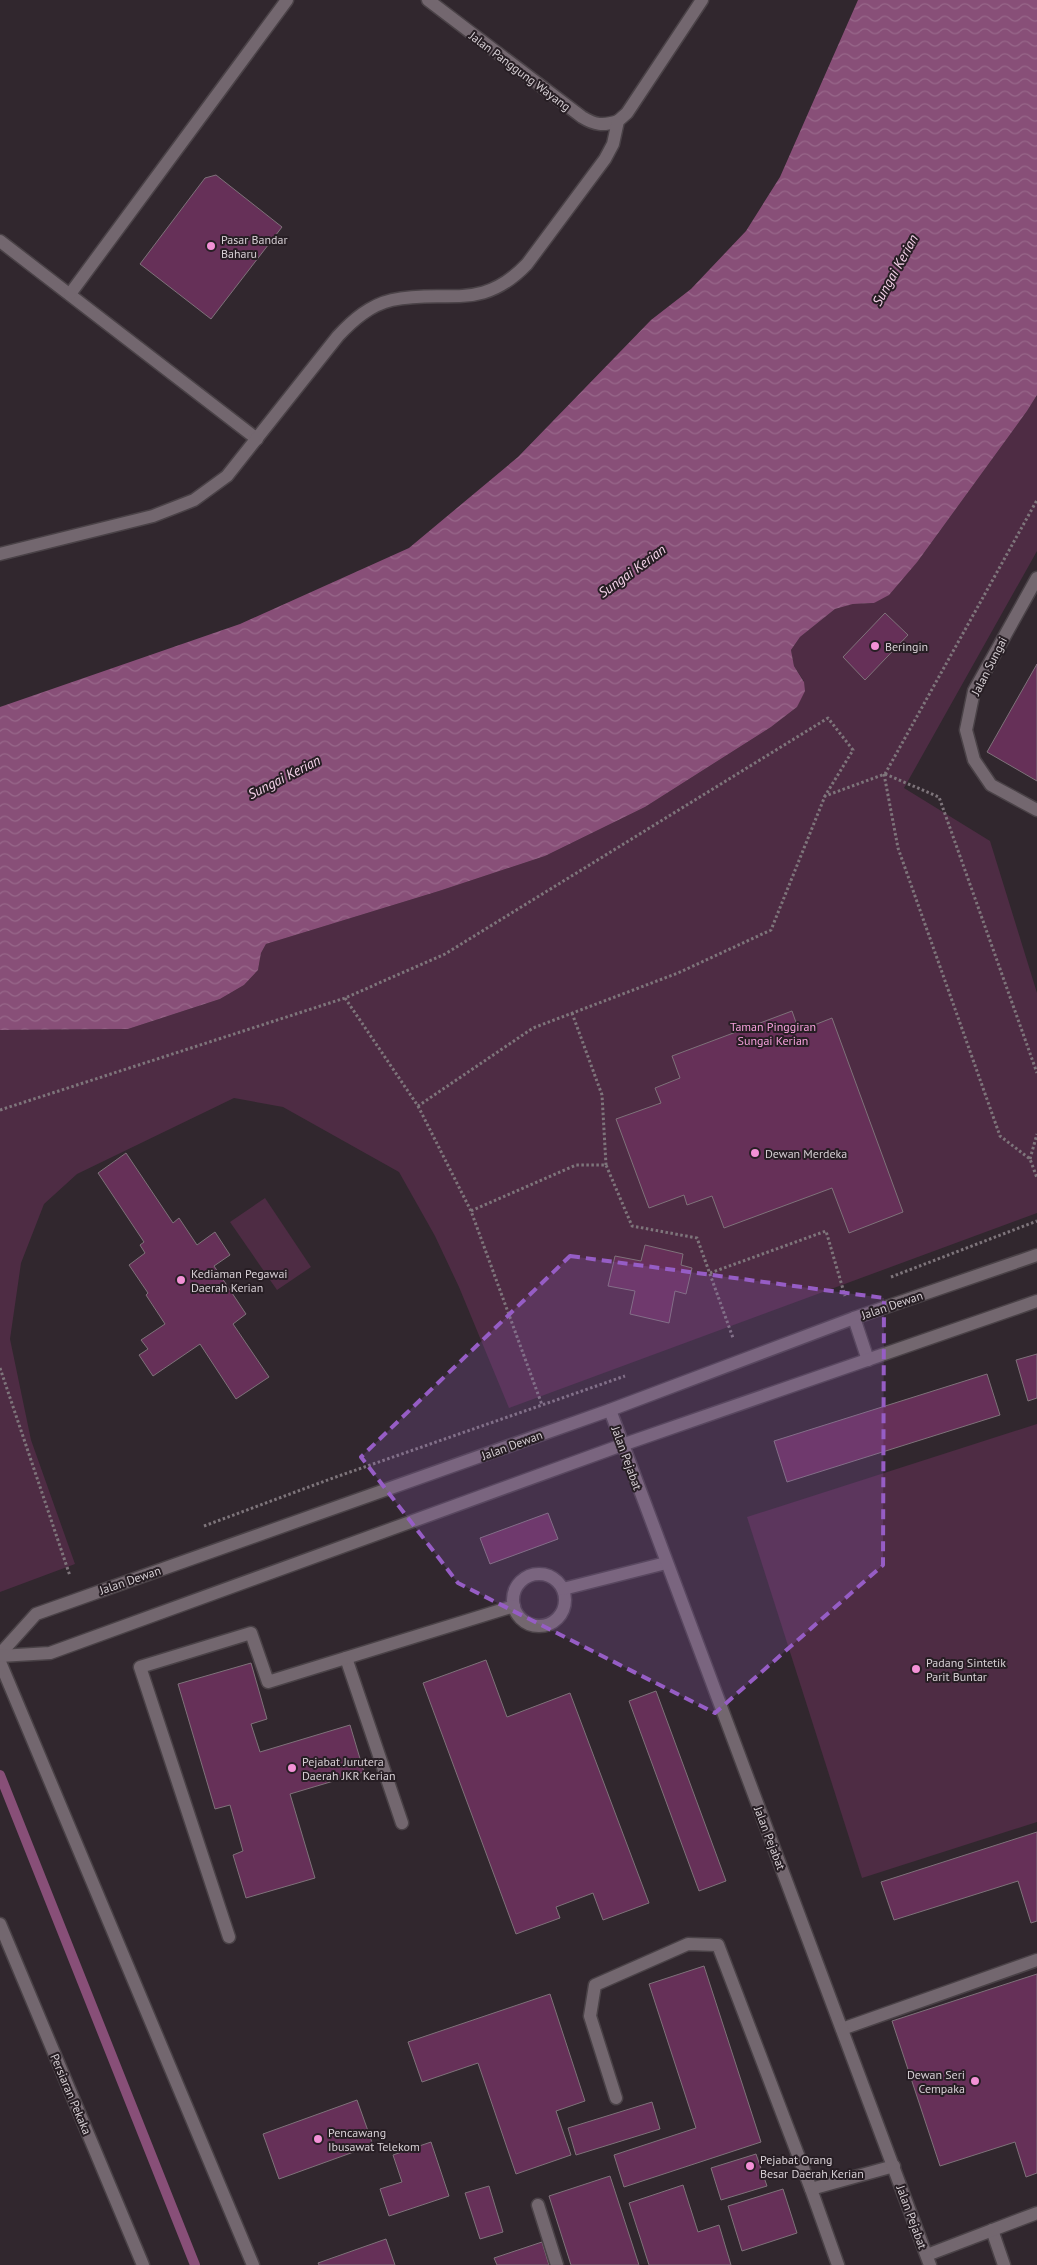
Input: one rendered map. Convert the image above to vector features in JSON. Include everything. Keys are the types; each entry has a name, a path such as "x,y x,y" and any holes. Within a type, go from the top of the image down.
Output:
{"street":[{"path":"70,294 287,0"},
{"name":"Jalan Panggung Wayang","path":"428,0 582,117 594,124 606,125 618,121"},
{"path":"0,554 154,516 194,500 227,476 352,320 390,300 411,297 465,297 504,285 516,276 605,160 613,144 618,121 627,113 702,0"},
{"path":"0,240 257,439"},
{"name":"Jalan Sungai","path":"1037,578 974,691 966,730 974,760 991,785 1037,810"},
{"name":"Jalan Dewan","path":"0,1655 36,1614 610,1410 854,1318 1037,1255"},
{"name":"Jalan Dewan","path":"0,1655 50,1653 622,1445 1037,1301"},
{"path":"854,1318 868,1360"},
{"name":"Jalan Pejabat","path":"610,1410 928,2260"},
{"path":"563,1589 666,1563"},
{"path":"545,1574 558,1582 563,1589 564,1607 556,1620 550,1624 542,1626 528,1623 521,1619 514,1606 514,1591 523,1578 530,1575 545,1574"},
{"path":"229,1937 140,1667 251,1633 268,1682 514,1606"},
{"path":"346,1658 402,1823"},
{"path":"0,1662 253,2265"},
{"name":"Persiaran Pekaka","path":"0,1924 143,2265"},
{"path":"616,2098 590,2016 595,1985 688,1944 718,1945 838,2265"},
{"path":"842,2029 1037,1960"},
{"path":"811,2190 894,2166"},
{"path":"538,2205 557,2265"},
{"path":"928,2260 992,2230 1037,2214"},
{"path":"992,2230 1004,2265"}],"path":[{"path":"1037,500 885,774 898,848 1000,1136 1030,1158 1037,1178"},
{"path":"0,1110 345,998 445,954 828,718 853,750 825,796 771,930 678,973 533,1028 418,1106"},
{"path":"825,796 885,774 939,797 1037,1072"},
{"path":"345,998 418,1106 471,1211 542,1405"},
{"path":"572,1013 602,1095 606,1165 632,1226 697,1238 733,1340"},
{"path":"1030,1158 1037,1134"},
{"path":"471,1211 576,1164 606,1165"},
{"path":"882,1281 1037,1221"},
{"path":"710,1273 826,1231 845,1295 854,1318"},
{"path":"837,1298 845,1295"},
{"path":"724,1342 742,1336"},
{"path":"0,1368 78,1598"},
{"path":"196,1529 333,1478 634,1373"},
{"path":"70,1574 79,1571"}],"highlighted area":[{"path":"570,1256 884,1298 883,1565 715,1713 458,1583 361,1457"}],"green space":[{"name":"Taman Pinggiran Sungai Kerian","path":"1037,395 1037,551 904,788 990,841 1037,993 1037,1213 509,1408 459,1287 435,1236 399,1172 283,1107 234,1098 77,1174 44,1204 21,1263 10,1339 31,1440 75,1564 0,1592 0,1030 128,1029 220,999 244,985 258,970 261,953 266,944 545,856 645,807 771,727 797,707 804,681 794,666 791,650 800,637 835,609 853,604 874,603 918,561"},
{"path":"265,1198 311,1267 277,1290 230,1222"},
{"name":"Padang Sintetik Parit Buntar","path":"1037,1424 1037,1822 862,1878 747,1517"}],"water":[{"name":"Sungai Kerian","path":"858,0 1037,0 1037,395 918,561 889,595 874,603 853,604 835,609 800,637 791,650 794,666 804,682 805,691 797,707 771,727 645,807 545,856 266,944 261,953 258,970 244,985 220,999 128,1029 0,1030 0,707 240,624 409,548 518,457 651,320 691,289 746,231 780,177"}],"building":[{"name":"Pasar Bandar Baharu","path":"216,175 282,227 211,319 140,264 205,178"},
{"name":"Beringin","path":"885,613 908,635 865,680 843,657"},
{"path":"1037,664 1037,781 987,752"},
{"name":"Dewan Merdeka","path":"792,1011 799,1031 832,1018 903,1212 849,1233 832,1188 724,1228 712,1196 687,1205 684,1195 649,1208 616,1119 661,1103 655,1088 680,1078 672,1056"},
{"name":"Kediaman Pegawai Daerah Kerian","path":"126,1153 173,1223 179,1218 197,1245 215,1232 230,1255 214,1266 246,1314 233,1324 269,1377 236,1399 200,1344 153,1376 139,1355 148,1349 141,1340 165,1324 146,1295 148,1293 129,1265 145,1253 140,1245 144,1242 98,1173"},
{"path":"645,1245 683,1254 681,1265 692,1268 686,1294 675,1291 669,1323 630,1314 635,1291 608,1286 615,1256 641,1261"},
{"path":"1037,1354 1037,1398 1028,1401 1016,1360"},
{"path":"987,1374 1000,1415 787,1482 774,1441"},
{"path":"548,1513 558,1539 490,1564 480,1538"},
{"path":"486,1660 507,1717 570,1693 649,1903 603,1920 593,1893 556,1907 560,1918 516,1934 423,1683"},
{"path":"251,1663 267,1719 251,1724 260,1752 350,1725 364,1772 290,1794 315,1878 246,1898 233,1855 243,1851 230,1805 215,1809 178,1684"},
{"path":"656,1691 726,1881 699,1891 629,1701"},
{"path":"1037,1832 1037,1921 1031,1923 1018,1881 894,1920 881,1882"},
{"path":"704,1966 761,2142 624,2187 614,2155 696,2128 649,1984"},
{"name":"Dewan Seri Cempaka","path":"1037,1974 1037,2173 1026,2177 1015,2142 940,2166 892,2021"},
{"path":"550,1994 585,2101 556,2111 571,2155 516,2174 478,2063 422,2082 408,2042"},
{"name":"Pencawang Ibusawat Telekom","path":"357,2100 373,2145 279,2179 263,2134"},
{"path":"652,2102 660,2129 576,2155 568,2128"},
{"path":"431,2142 449,2196 389,2216 380,2189 402,2182 393,2155"},
{"path":"756,2154 767,2186 721,2200 711,2168"},
{"path":"610,2176 639,2265 571,2265 549,2196"},
{"path":"683,2185 698,2232 719,2225 731,2265 649,2265 629,2203"},
{"path":"489,2186 503,2232 480,2239 465,2193"},
{"path":"783,2189 797,2233 742,2251 728,2206"},
{"path":"386,2239 395,2265 319,2265 318,2263"},
{"path":"542,2242 549,2265 497,2265 494,2258"}],"waterway":[{"path":"0,1775 195,2265"}],"place":[{"name":"Pasar Bandar Baharu","path":"211,246"},
{"name":"Beringin","path":"875,646"},
{"name":"Dewan Merdeka","path":"755,1153"},
{"name":"Kediaman Pegawai Daerah Kerian","path":"181,1280"},
{"name":"Padang Sintetik Parit Buntar","path":"916,1669"},
{"name":"Pejabat Jurutera Daerah JKR Kerian","path":"292,1768"},
{"name":"Dewan Seri Cempaka","path":"975,2081"},
{"name":"Pencawang Ibusawat Telekom","path":"318,2139"},
{"name":"Pejabat Orang Besar Daerah Kerian","path":"750,2166"}]}
